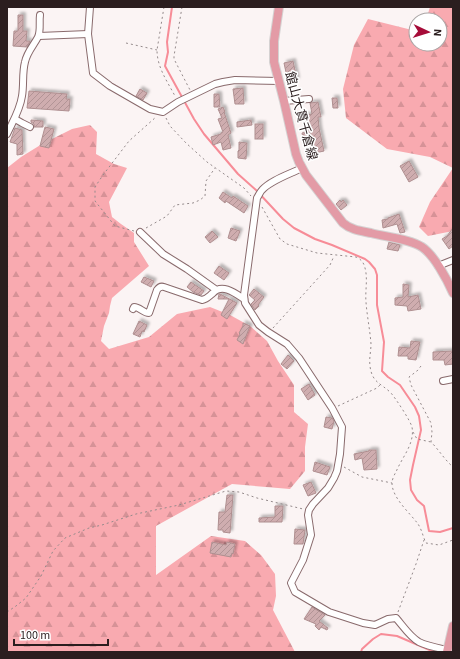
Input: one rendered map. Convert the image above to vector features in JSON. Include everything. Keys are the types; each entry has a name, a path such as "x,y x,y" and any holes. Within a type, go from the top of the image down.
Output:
{"main road":[{"name":"館山大貫千倉線","path":"279,7 275,28 273,53 274,62 296,154 302,168 343,223 356,230 410,242 422,247 432,257 453,292"},
{"path":"447,651 453,626"}],"street":[{"path":"90,7 88,34 93,73 110,86 150,109 163,112 178,102 214,84 223,82 235,80 279,81"},
{"path":"7,134 15,119 22,97 25,62 29,51 39,36 40,15"},
{"path":"39,36 88,34"},
{"path":"284,101 309,99"},
{"path":"15,119 30,126"},
{"path":"302,168 273,182 263,189 257,198 244,295 247,306 259,325 287,344 296,353 332,408 342,427 340,454 334,478 328,488 309,510 308,515 311,535 303,560 291,583 295,592 329,612 363,623 375,625 388,619 396,618 418,642 447,651"},
{"path":"140,232 163,254 187,269 215,290"},
{"path":"438,266 453,260"},
{"path":"133,309 134,307 137,307 146,313 149,313 157,290 161,286 202,300 207,299 215,290 220,288 227,289 244,298"},
{"path":"443,381 453,379"}],"path":[{"path":"164,7 157,56 160,68 178,102"},
{"path":"182,7 174,59 193,95"},
{"path":"126,43 157,50"},
{"path":"215,168 206,181 205,196 193,203 175,205 167,216 140,232 115,226 95,202 95,187 103,175 129,141 163,112 170,126 186,144 207,162 244,188 252,198 257,198 280,239 287,244 317,253 356,257 365,267 366,302 371,345 371,372 380,385 391,394 410,420 412,431 408,451 401,462 392,483 395,494 403,507 417,523 422,531 424,540 396,618"},
{"path":"268,332 330,265 335,256"},
{"path":"421,366 409,377 411,385 431,423 431,442"},
{"path":"332,408 377,388 380,385"},
{"path":"412,431 417,439 431,442 446,461 453,467"},
{"path":"338,464 362,477 392,483"},
{"path":"7,612 26,598 41,576 52,551 65,538 89,528 136,514 179,505 226,491 239,492 257,498 309,510"},
{"path":"424,540 426,543 439,545 453,540"}],"green space":[{"path":"430,7 453,7 453,168 430,157 387,149 346,118 343,89 354,45 368,19 408,29 408,52 448,52 448,12 428,12"},
{"path":"90,125 97,132 96,154 114,164 127,168 109,202 112,217 134,233 134,242 149,266 112,298 101,341 109,349 149,337 177,314 210,307 230,315 250,326 267,341 294,385 294,412 308,424 305,447 305,471 290,489 232,484 156,526 156,575 211,536 245,541 261,555 275,574 276,596 273,610 295,652 7,652 7,168 42,144 72,129"},
{"path":"453,168 453,231 428,236 419,227 430,202"}],"building":[{"path":"18,15 23,15 23,31 27,31 26,41 30,41 27,47 13,46 14,31 18,31"},
{"path":"293,61 297,80 288,82 284,63"},
{"path":"243,88 244,104 235,104 233,89"},
{"path":"140,89 147,93 143,100 136,96"},
{"path":"29,91 67,94 66,99 70,99 69,111 27,108"},
{"path":"214,94 219,94 220,107 214,107"},
{"path":"332,98 337,98 338,108 333,108"},
{"path":"318,102 321,117 318,117 319,128 324,151 315,153 311,137 303,138 302,133 306,132 303,116 312,114 310,103"},
{"path":"223,107 231,133 228,135 231,148 223,150 221,142 213,145 211,137 223,132 218,119 222,118 218,109"},
{"path":"31,120 43,121 43,127 34,127"},
{"path":"251,120 252,125 237,127 237,122"},
{"path":"255,124 263,124 263,139 255,139"},
{"path":"45,127 54,129 49,148 40,146"},
{"path":"15,128 22,130 23,154 17,155 17,144 10,142"},
{"path":"239,142 247,143 246,159 238,158"},
{"path":"409,161 418,177 409,182 400,166"},
{"path":"223,192 232,198 233,196 248,206 244,213 226,201 225,203 219,198"},
{"path":"340,200 341,202 343,200 347,205 341,210 336,204"},
{"path":"399,214 405,232 400,233 397,224 383,228 382,220"},
{"path":"231,228 240,231 236,241 228,238"},
{"path":"453,228 453,246 449,249 442,239 447,236"},
{"path":"212,231 218,237 210,243 205,237"},
{"path":"389,242 400,245 398,251 387,249"},
{"path":"219,266 229,273 224,280 214,273"},
{"path":"144,277 154,281 151,287 141,282"},
{"path":"191,282 204,291 201,295 193,292 187,287"},
{"path":"403,284 409,285 408,297 418,295 421,309 408,311 407,306 395,305 395,298 403,297"},
{"path":"254,289 264,297 255,310 251,304 255,300 249,295"},
{"path":"220,294 237,303 227,319 221,315 229,299 218,299"},
{"path":"139,321 147,325 144,332 142,331 140,337 133,334"},
{"path":"243,323 250,326 243,344 237,340"},
{"path":"411,341 420,342 416,360 408,359 408,356 398,356 399,347 410,348"},
{"path":"453,351 453,364 445,365 444,360 433,360 433,352"},
{"path":"288,355 294,361 287,369 281,364"},
{"path":"309,384 315,395 308,400 301,389"},
{"path":"326,417 332,418 334,421 332,429 324,427"},
{"path":"369,450 376,450 377,469 364,470 362,458 355,460 354,454"},
{"path":"315,462 330,467 327,475 313,471"},
{"path":"311,482 316,493 308,496 303,485"},
{"path":"227,495 233,495 230,533 223,532 223,530 218,530 219,512 225,512"},
{"path":"275,506 283,506 282,522 259,522 259,518 275,517"},
{"path":"295,529 305,530 303,544 294,544"},
{"path":"212,542 226,545 227,542 235,544 231,557 210,553"},
{"path":"312,607 325,615 319,621 328,628 327,630 321,627 319,630 315,626 316,624 304,619"}],"waterway":[{"path":"172,7 167,42 168,52 165,66 194,119 204,134 238,174 294,228 315,239 365,259 375,269 377,275 377,305 384,342 382,371 400,385 415,407 419,416 421,430 410,480 411,490 417,500 424,506 429,531 440,532 453,528"},
{"path":"361,652 362,649 373,639 381,634 397,636 432,651 442,652"}]}
